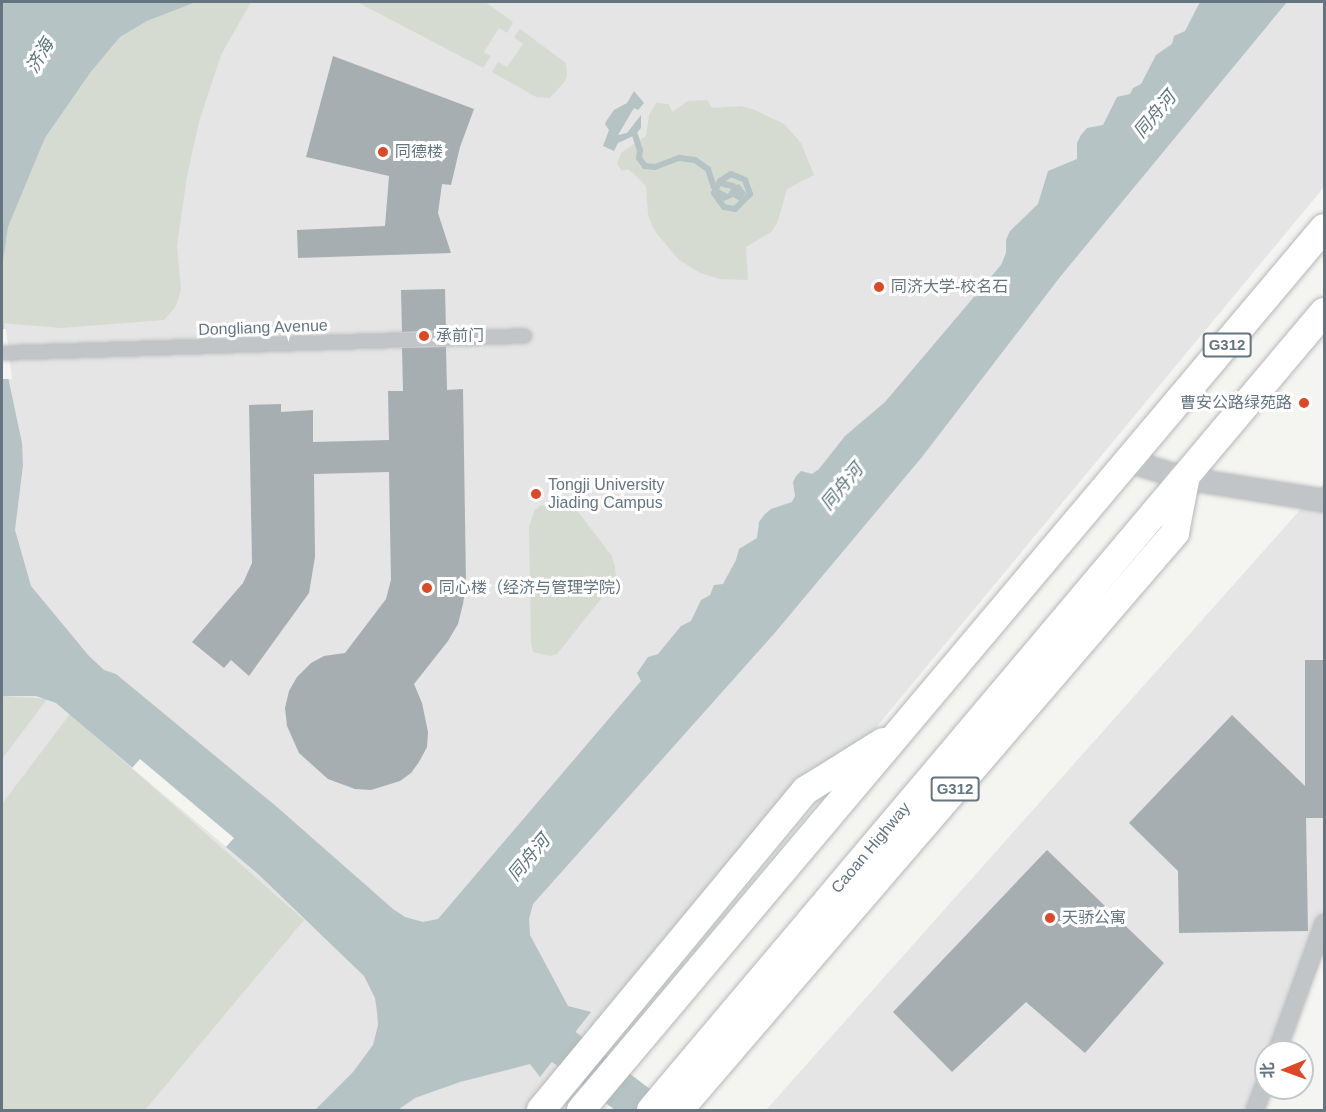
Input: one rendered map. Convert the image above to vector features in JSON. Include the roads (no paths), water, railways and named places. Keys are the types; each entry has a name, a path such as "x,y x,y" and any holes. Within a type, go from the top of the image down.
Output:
{"highway":[{"name":"G312","path":"581,1110 907,727 1324,228"},
{"name":"Caoan Highway","path":"651,1110 688,1083 1324,312"},
{"name":"G312","path":"545,1106 806,790 907,727"},
{"name":"Caoan Highway","path":"679,1110 688,1083"}],"street":[{"name":"Dongliang Avenue","path":"2,353 525,336"},
{"path":"1129,461 1185,478 1324,500"},
{"path":"1281,1040 1324,923"}],"water":[{"name":"济海","path":"2,2 196,2 147,21 120,37 90,73 45,138 8,227 2,269"},
{"name":"同舟河","path":"1200,2 1287,2 1060,277 922,457 773,635 533,904 529,919 530,935 568,1006 591,1012 540,1077 530,1064 460,1082 415,1098 398,1110 315,1110 353,1072 373,1045 378,1025 377,1012 375,998 364,976 257,873 56,703 36,696 2,696 2,307 8,377 22,443 23,465 15,530 31,586 89,656 104,670 116,674 277,807 393,909 405,917 423,922 438,919 641,681 637,673 648,657 658,654 681,626 691,621 701,600 710,595 714,585 723,584 736,560 739,549 757,538 759,522 765,514 771,509 792,502 795,496 793,482 796,476 801,471 812,474 819,469 845,436 885,402 1001,265 1010,231 1038,204 1048,171 1077,159 1077,143 1081,135 1087,128 1103,125 1117,97 1130,94 1133,88 1141,84 1156,55 1172,44 1174,36 1185,31"},
{"path":"634,91 644,103 638,110 634,108 618,135 627,133 641,115 641,128 635,135 618,143 614,151 603,146 609,130 605,124 614,110 627,103"},
{"path":"739,184 746,193 740,201 733,197 724,201 714,193 714,187 728,194 733,186"}],"waterway":[{"path":"635,135 640,150 639,158 645,166 655,167 679,158 695,160 708,169 714,187"},
{"path":"731,174 745,180 750,194 735,209 724,207 714,193 720,181 731,174"},
{"path":"723,181 724,184 733,186"},
{"path":"520,1022 564,1047 646,1110"}],"place":[{"name":"同德楼","path":"383,152"},
{"name":"同济大学-校名石","path":"879,287"},
{"name":"承前门","path":"424,336"},
{"name":"曹安公路绿苑路","path":"1304,403"},
{"name":"Tongji University Jiading Campus","path":"536,494"},
{"name":"同心楼（经济与管理学院）","path":"427,588"},
{"name":"天骄公寓","path":"1050,918"}]}
